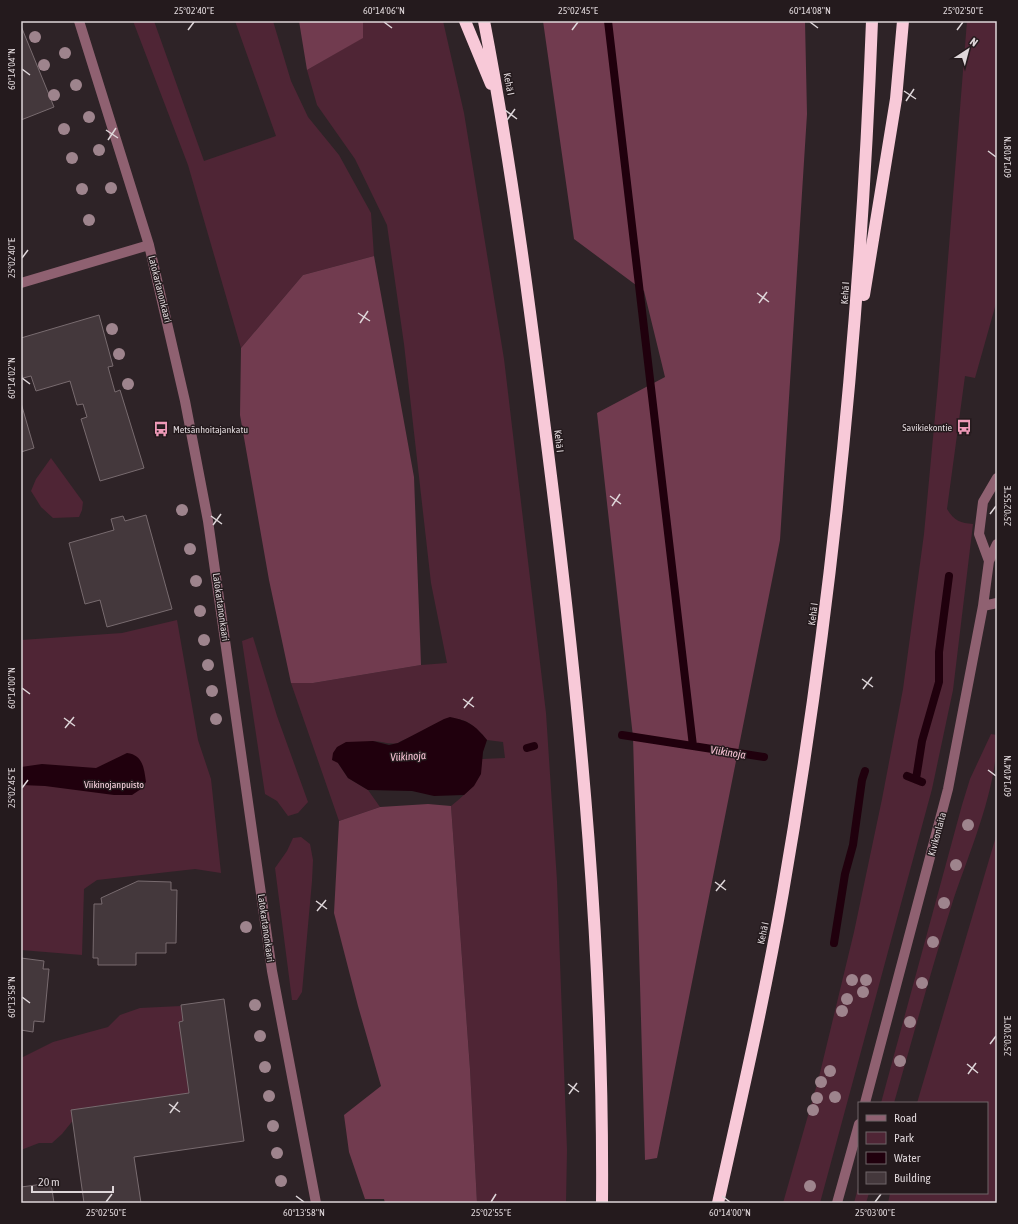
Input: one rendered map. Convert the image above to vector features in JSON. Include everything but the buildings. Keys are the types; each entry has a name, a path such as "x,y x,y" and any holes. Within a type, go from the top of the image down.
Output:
{"highway":[{"path":"465,21 501,110"},
{"name":"Kehä I","path":"484,21 501,110 526,274 568,608 588,829 596,951 603,1114 602,1203"},
{"name":"Kehä I","path":"718,1203 783,894 808,737 834,549 852,367 868,120 872,21"},
{"path":"852,367 896,99 903,21"}],"street":[{"name":"Latokartanonkaari","path":"79,21 149,245 186,400 208,521 272,970 316,1203"},
{"path":"21,283 149,245"},
{"name":"Kivikonlaita","path":"989,561 979,534 983,502 997,478"},
{"name":"Kivikonlaita","path":"865,1102 948,789 983,606 989,561 997,544"},
{"path":"983,606 997,603"},
{"path":"837,1203 858,1128"}],"green space":[{"path":"133,21 154,21 204,161 276,136 235,21 273,21 291,81 308,117 339,155 371,213 374,256 303,275 241,348 188,165"},
{"path":"363,21 443,21 464,113 504,359 546,713 557,881 567,1150 566,1203 477,1203 470,1069 451,806 468,791 476,780 481,767 482,759 505,758 503,742 487,740 471,724 464,720 449,719 431,726 398,743 368,742 354,750 338,763 348,778 368,790 380,807 339,821 291,683 313,683 421,665 447,663 431,583 404,344 387,225 355,159 317,105 307,70 362,38"},
{"path":"967,21 997,21 997,300 975,378 965,376 947,509 958,521 973,524 953,690 932,789 820,1203 783,1203 819,1077 854,932 903,689 924,534 938,384"},
{"path":"51,458 83,502 79,517 53,518 41,507 31,491 36,479"},
{"name":"Viikinojanpuisto","path":"177,620 198,740 211,779 221,873 195,869 97,880 84,889 82,955 21,950 21,640 122,633"},
{"path":"253,637 277,716 308,802 298,813 288,816 277,801 265,794 242,641"},
{"path":"991,734 997,735 996,756 992,778 981,821 944,929 894,1102 881,1102 962,805 970,779"},
{"path":"997,833 997,1203 888,1203 890,1194 988,1194 988,1102 917,1102"},
{"path":"301,837 310,844 313,860 312,881 302,992 297,1000 292,1000 275,868 287,851 293,838"},
{"path":"181,1006 183,1021 179,1022 189,1093 83,1108 62,1134 52,1143 39,1143 21,1150 21,1058 53,1042 108,1027 120,1015 140,1008"},
{"path":"858,1188 858,1194 869,1194 866,1203 854,1203"}],"shaded area":[{"path":"299,21 363,21 363,38 307,70"},
{"path":"543,21 805,21 807,114 780,540 657,1158 645,1160 633,737 597,413 665,377 644,291 574,239"},
{"path":"374,256 414,477 421,665 313,683 291,683 269,580 240,415 241,348 303,275"},
{"path":"428,804 451,806 470,1069 477,1203 385,1203 384,1199 365,1199 349,1152 344,1115 381,1086 358,1006 334,913 339,821 380,807"}],"water":[{"path":"450,717 471,724 487,740 483,752 481,774 474,786 464,795 434,796 412,791 368,790 348,778 338,763 332,760 333,753 337,747 346,742 373,741 389,745 398,743"},
{"path":"127,753 140,759 146,782 141,789 132,795 114,795 45,786 21,785 21,767 42,764 96,768"}],"waterway":[{"path":"608,21 693,746"},
{"path":"916,779 922,741 939,682 939,652 949,576"},
{"name":"Viikinoja","path":"622,735 764,757"},
{"name":"Viikinoja","path":"527,748 534,746"},
{"path":"834,943 845,874 853,845 862,780 865,771"},
{"name":"Viikinoja","path":"907,776 922,782"}],"place":[{"name":"Savikiekontie","path":"964,427"},
{"name":"Metsänhoitajankatu","path":"161,429"}]}
